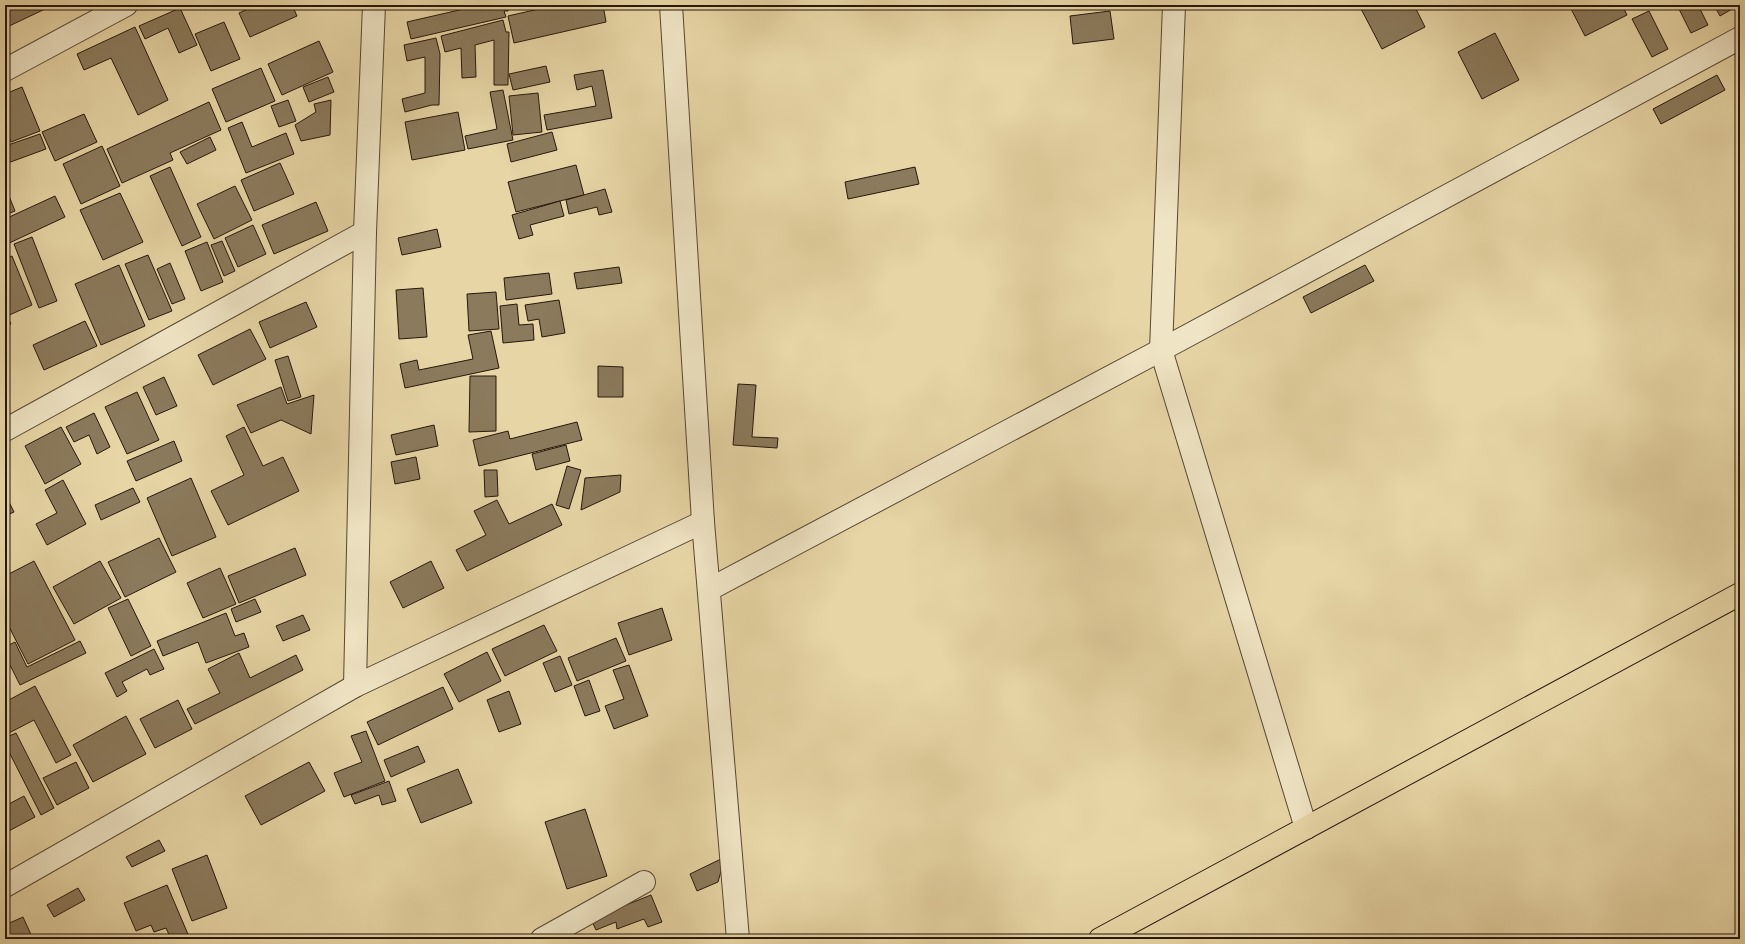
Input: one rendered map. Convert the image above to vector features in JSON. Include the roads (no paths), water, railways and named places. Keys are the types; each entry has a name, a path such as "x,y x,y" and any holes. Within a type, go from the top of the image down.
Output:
{"main road":[{"path":"1100,939 1740,594"}],"street":[{"path":"5,70 126,5"},
{"path":"355,686 365,232 374,5"},
{"path":"670,5 703,522 710,589 738,939"},
{"path":"1179,8 1161,350 1306,828"},
{"path":"710,589 1161,350 1740,38"},
{"path":"5,430 365,232"},
{"path":"5,886 355,686 703,522"},
{"path":"542,939 644,882"}]}
